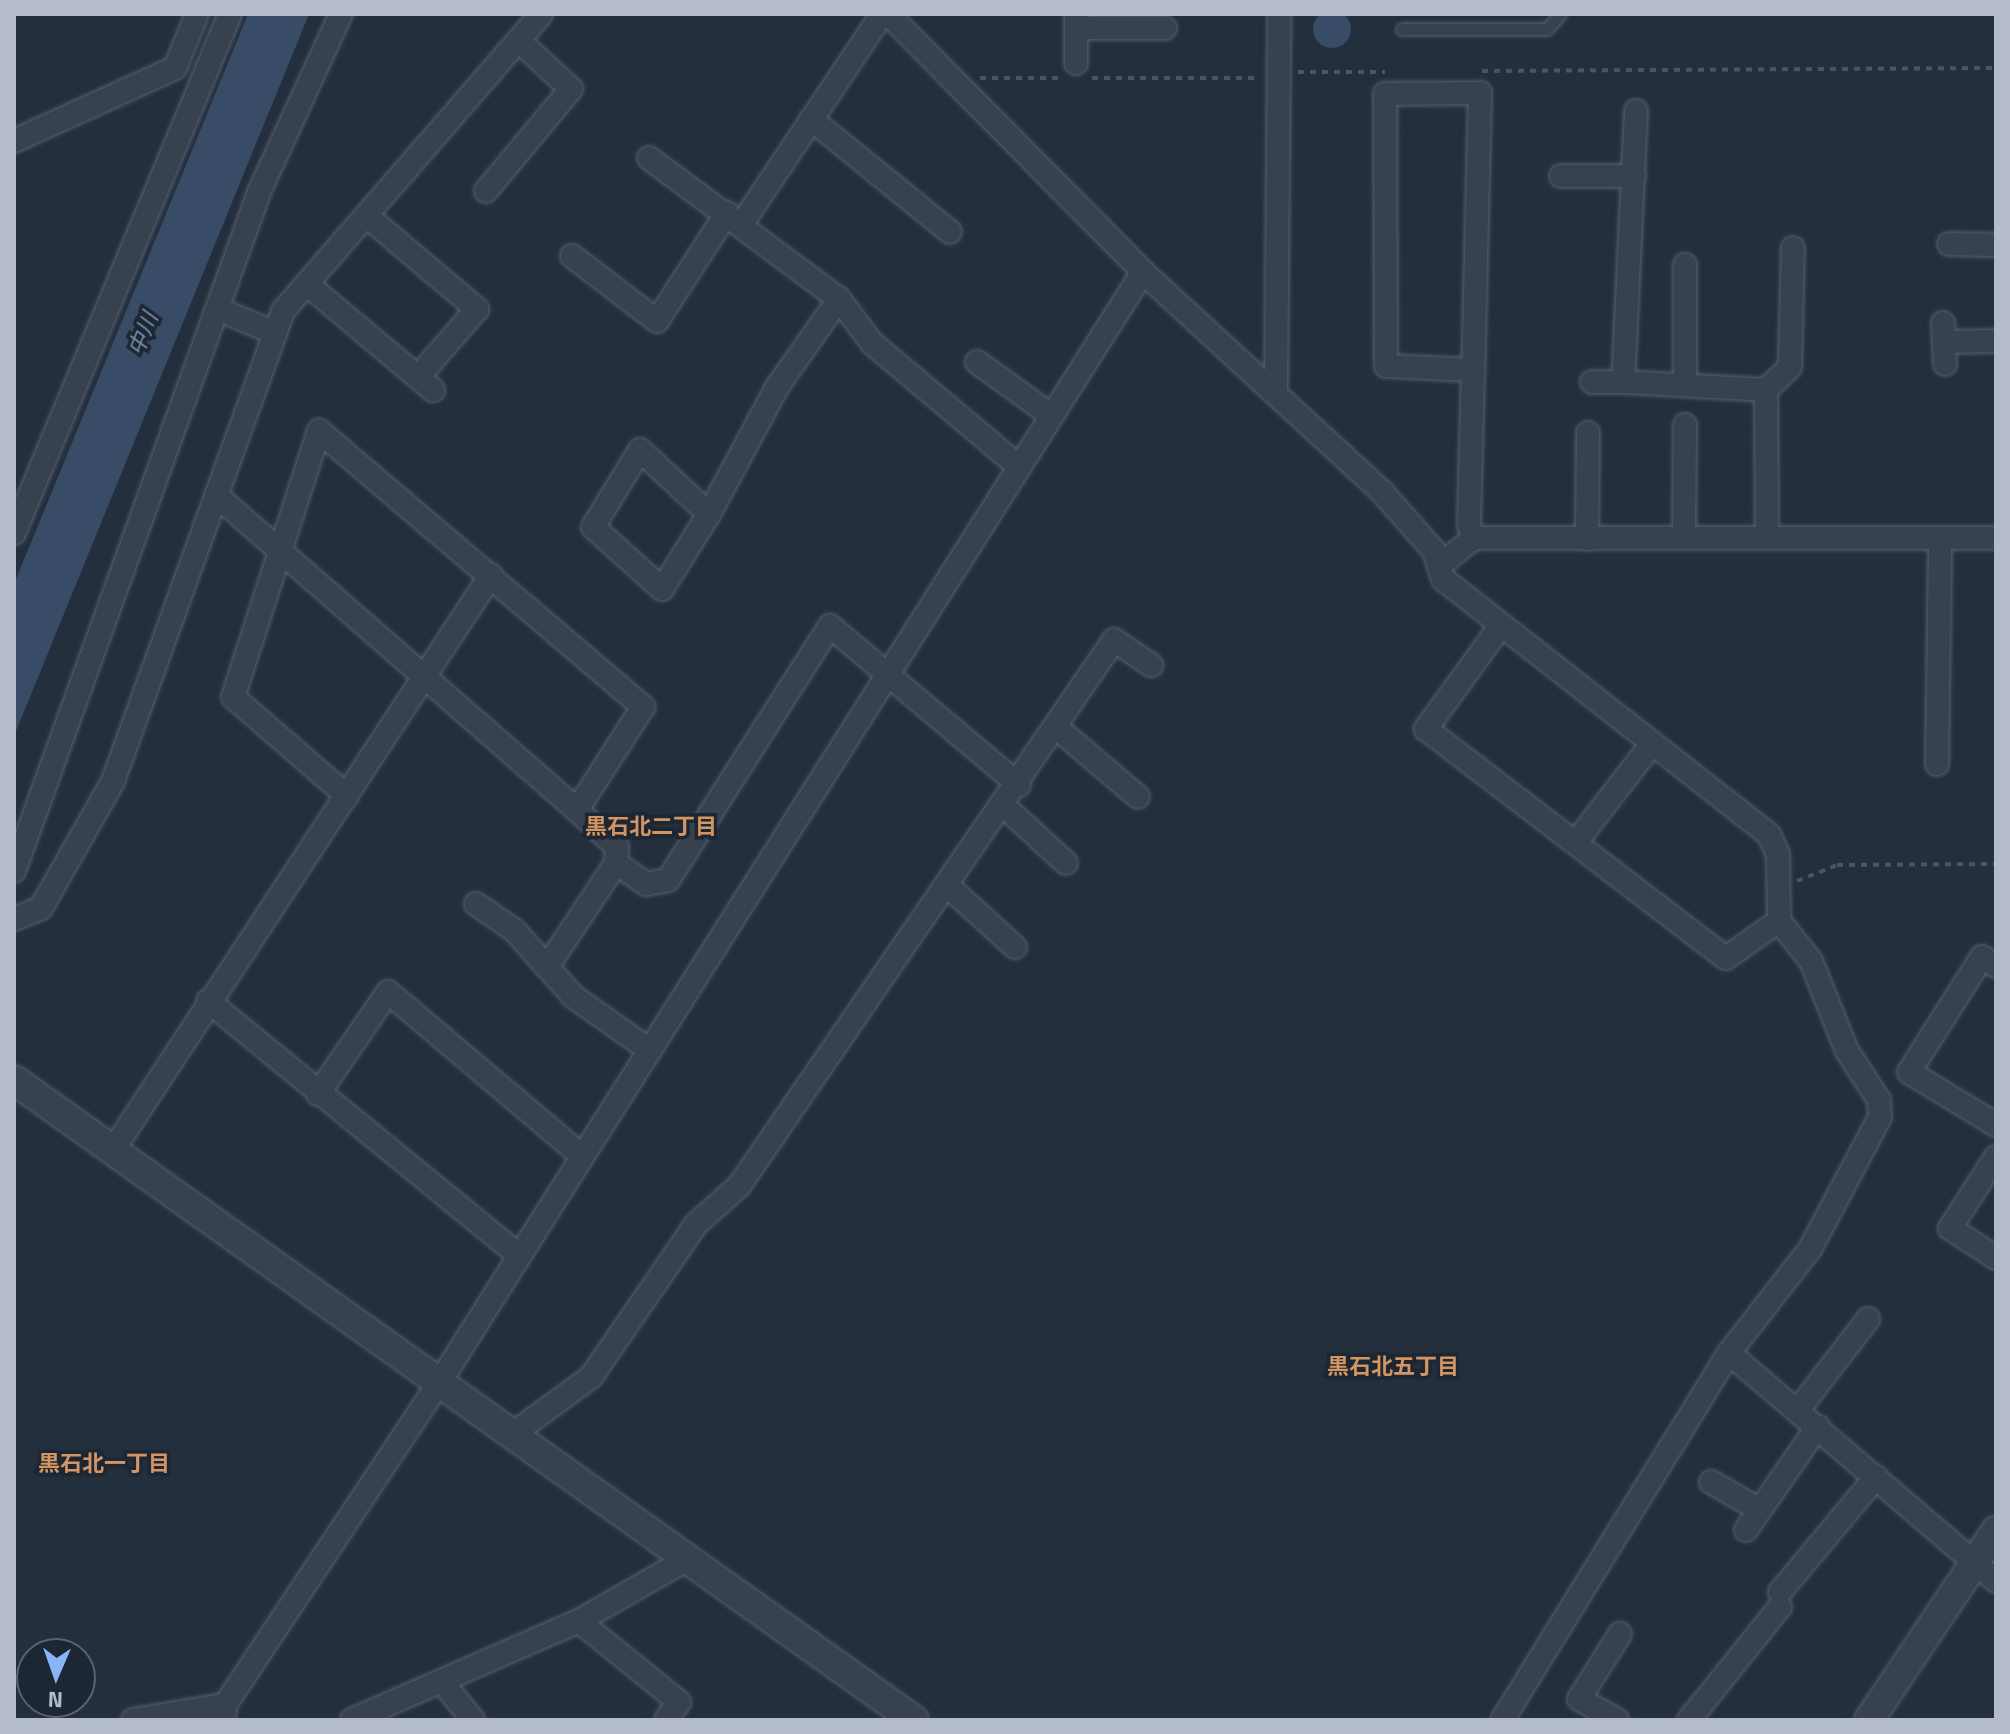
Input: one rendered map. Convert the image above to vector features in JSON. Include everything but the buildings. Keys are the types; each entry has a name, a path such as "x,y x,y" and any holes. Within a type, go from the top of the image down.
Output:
{"street":[{"path":"14,141 175,68 197,14"},
{"path":"14,533 230,14"},
{"path":"14,871 260,190 341,14"},
{"path":"14,919 41,908 113,781 272,332 307,284 520,42 541,14"},
{"path":"572,256 657,321 811,119 885,14 953,78 1143,272 1383,493 1434,551 1443,579 1499,628 1769,835 1778,854 1779,921 1827,991 1847,1051 1879,1100 1880,1117 1810,1249 1729,1353 1502,1720"},
{"path":"1276,393 1279,14"},
{"path":"1076,63 1076,21 1165,28"},
{"path":"486,191 571,89 520,42"},
{"path":"1473,370 1386,366 1385,94 1480,93 1473,370 1469,525 1474,538"},
{"path":"1623,382 1636,111"},
{"path":"811,119 950,232"},
{"path":"649,158 735,217 839,299 872,343 1019,467"},
{"path":"1561,176 1634,176"},
{"path":"307,284 426,384 477,309 368,217"},
{"path":"1949,244 1996,245"},
{"path":"1767,535 1766,390 1790,367 1793,248"},
{"path":"1685,265 1685,382"},
{"path":"133,1720 224,1712 439,1383 886,669 1143,272"},
{"path":"709,514 640,450 593,527 662,589 709,514 777,387 839,299"},
{"path":"218,309 272,332"},
{"path":"1944,343 1996,341"},
{"path":"977,362 1052,416"},
{"path":"1592,382 1685,382 1766,390"},
{"path":"1684,538 1685,425"},
{"path":"347,796 233,697 319,431 643,707 577,810"},
{"path":"1587,539 1588,433"},
{"path":"216,495 617,847 616,863 547,967"},
{"path":"1439,566 1474,538 1767,535 1996,538"},
{"path":"1937,764 1940,538"},
{"path":"113,1150 208,1001 491,575"},
{"path":"616,863 646,884 668,880 830,626 886,669 1019,785"},
{"path":"1499,628 1426,729 1726,958 1779,921"},
{"path":"510,1436 591,1377 696,1224 739,1186 949,887 1114,640 1151,665"},
{"path":"1057,728 1138,797"},
{"path":"1576,842 1651,745"},
{"path":"1004,806 1066,863"},
{"path":"949,887 1015,947"},
{"path":"476,904 514,930 574,997 648,1049"},
{"path":"1996,966 1982,957 1909,1072 1996,1125"},
{"path":"318,1094 388,992 580,1154"},
{"path":"208,1001 518,1255"},
{"path":"14,1080 510,1436 689,1558 914,1720"},
{"path":"1996,1157 1950,1228 1996,1258"},
{"path":"1798,1410 1868,1319"},
{"path":"1729,1353 1986,1572"},
{"path":"1746,1530 1818,1426"},
{"path":"1689,1720 1876,1477"},
{"path":"1711,1482 1760,1510"},
{"path":"1869,1720 1986,1572 1996,1531"},
{"path":"352,1720 443,1683 579,1621 689,1558"},
{"path":"579,1621 679,1702 666,1720"},
{"path":"1617,1720 1579,1699 1620,1634"},
{"path":"443,1683 473,1720"}],"lane":[{"path":"1402,29 1547,29 1560,14"}],"path":[{"path":"1473,71 1996,68"},
{"path":"953,78 1394,72"},
{"path":"1778,889 1837,865 1996,864"}],"water":[{"path":"1332,10 1345,16 1351,29 1345,42 1332,48 1319,42 1313,29 1319,16"},
{"name":"中川","path":"248,14 309,14 14,736 14,584"}],"district":[{"name":"黒石北二丁目","path":"651,827"},
{"name":"黒石北五丁目","path":"1393,1367"},
{"name":"黒石北一丁目","path":"104,1464"}]}
